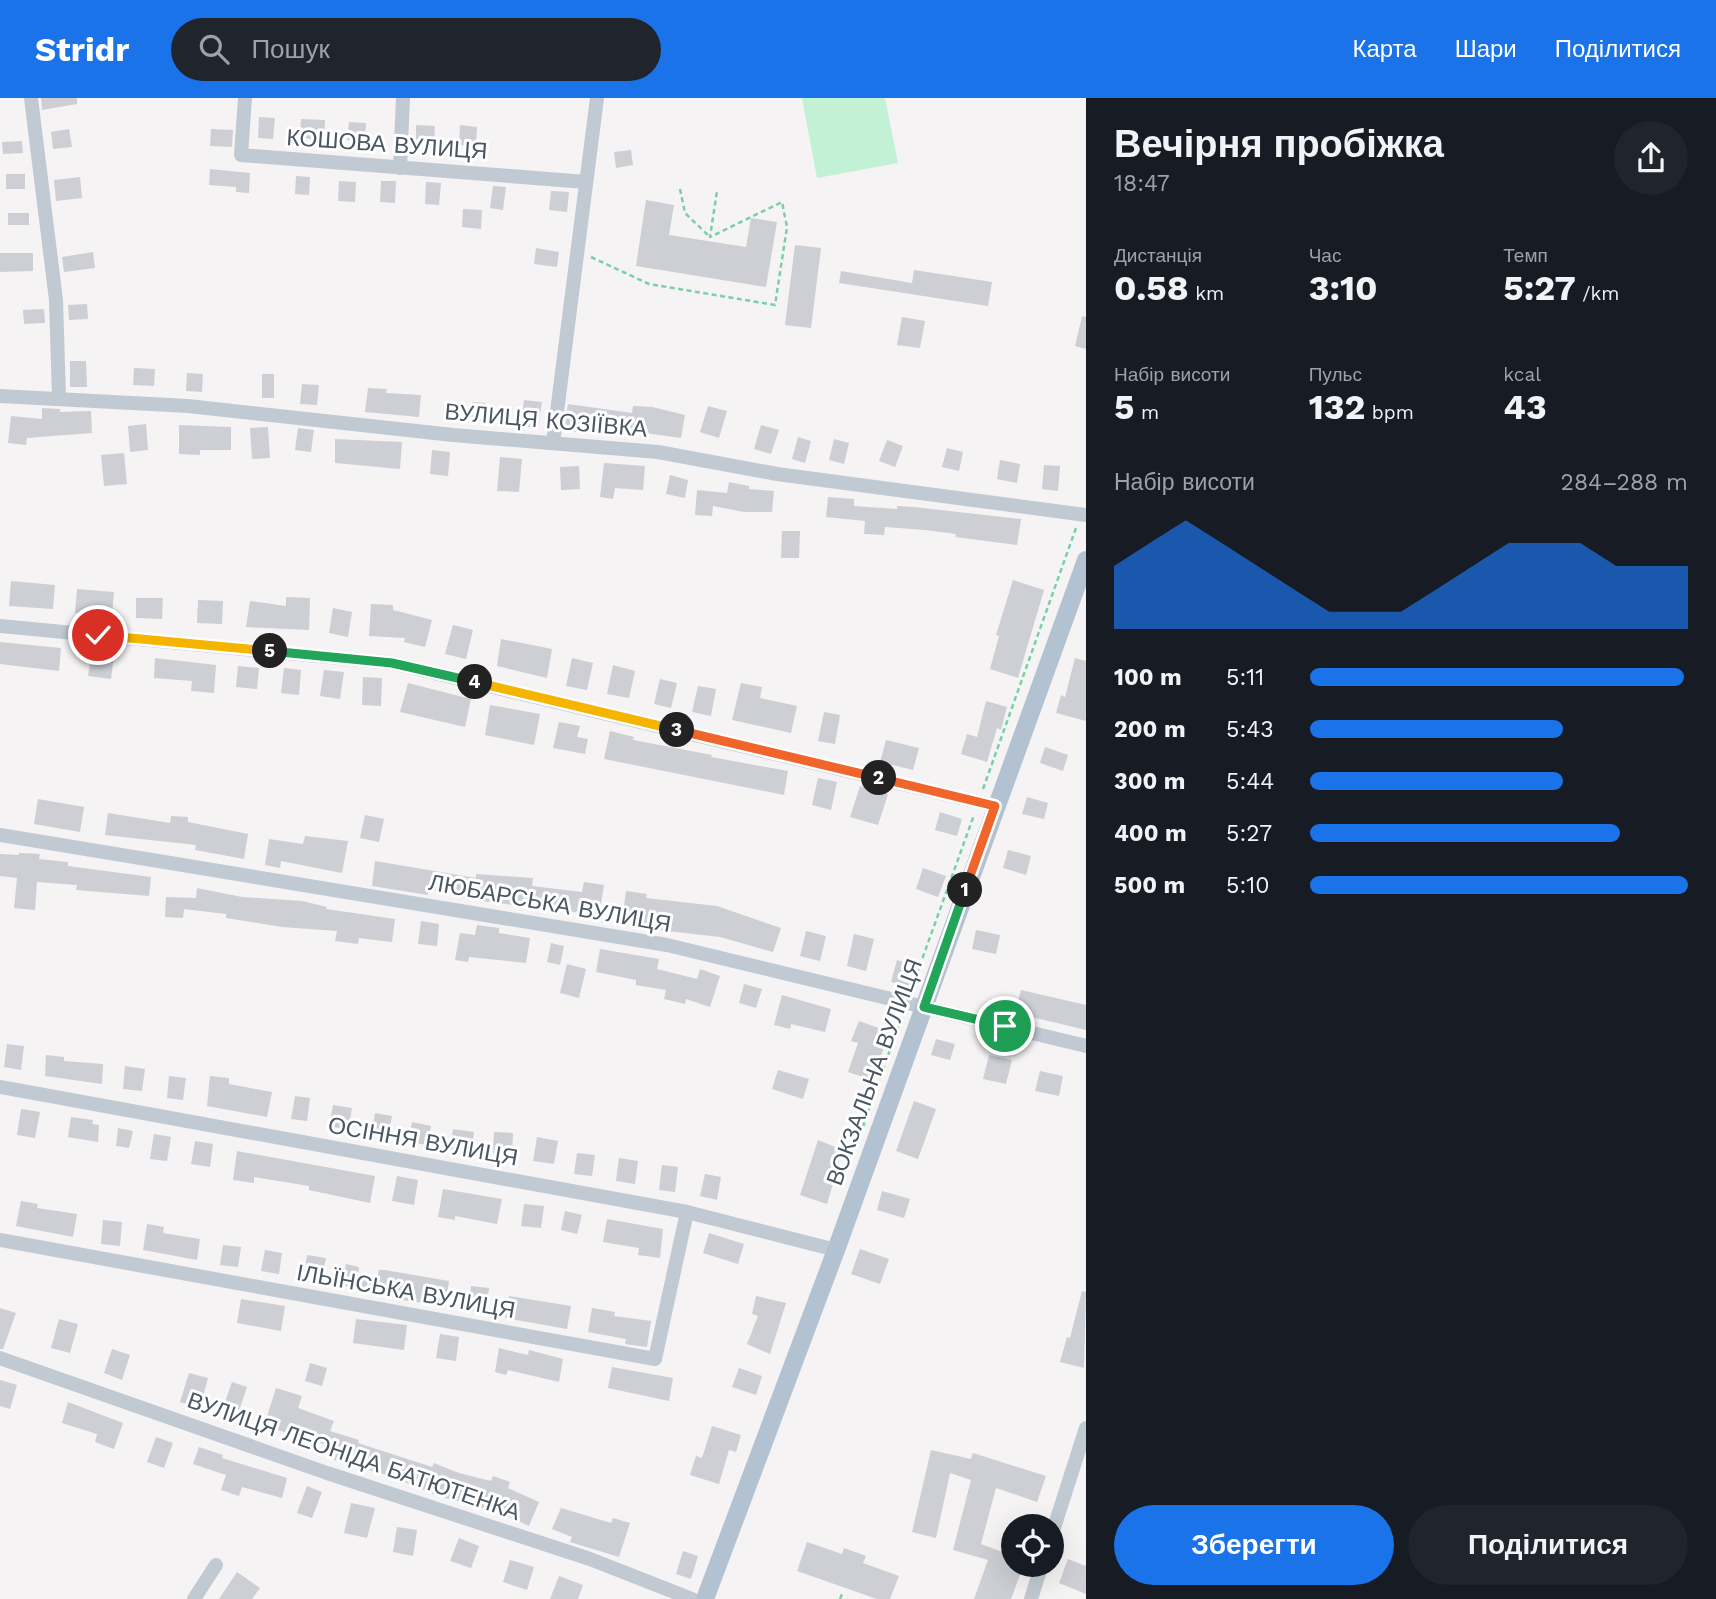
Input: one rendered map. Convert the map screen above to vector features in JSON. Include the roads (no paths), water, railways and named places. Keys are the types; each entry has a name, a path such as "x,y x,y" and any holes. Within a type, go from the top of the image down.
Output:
{"main road":[{"name":"ВОКЗАЛЬНА ВУЛИЦЯ","path":"705,1599 836,1250 915,1005 987,804 1086,560"}],"street":[{"path":"31,98 56,300 59,398"},
{"name":"КОШОВА ВУЛИЦЯ","path":"245,98 241,155 586,182"},
{"path":"400,167 403,98"},
{"path":"553,443 597,98"},
{"name":"ВУЛИЦЯ КОЗІЇВКА","path":"0,396 188,407 658,452 777,474 1084,515"},
{"path":"0,626 392,663 987,804"},
{"name":"ЛЮБАРСЬКА ВУЛИЦЯ","path":"0,835 667,946 1086,1046"},
{"name":"ОСІННЯ ВУЛИЦЯ","path":"0,1087 687,1212 836,1250"},
{"name":"ІЛЬЇНСЬКА ВУЛИЦЯ","path":"0,1240 655,1359 687,1212"},
{"name":"ВУЛИЦЯ ЛЕОНІДА БАТЮТЕНКА","path":"0,1358 327,1473 590,1559 692,1599"},
{"path":"1058,1514 1086,1429"},
{"path":"194,1599 216,1565"},
{"path":"1031,1599 1038,1577"}]}
